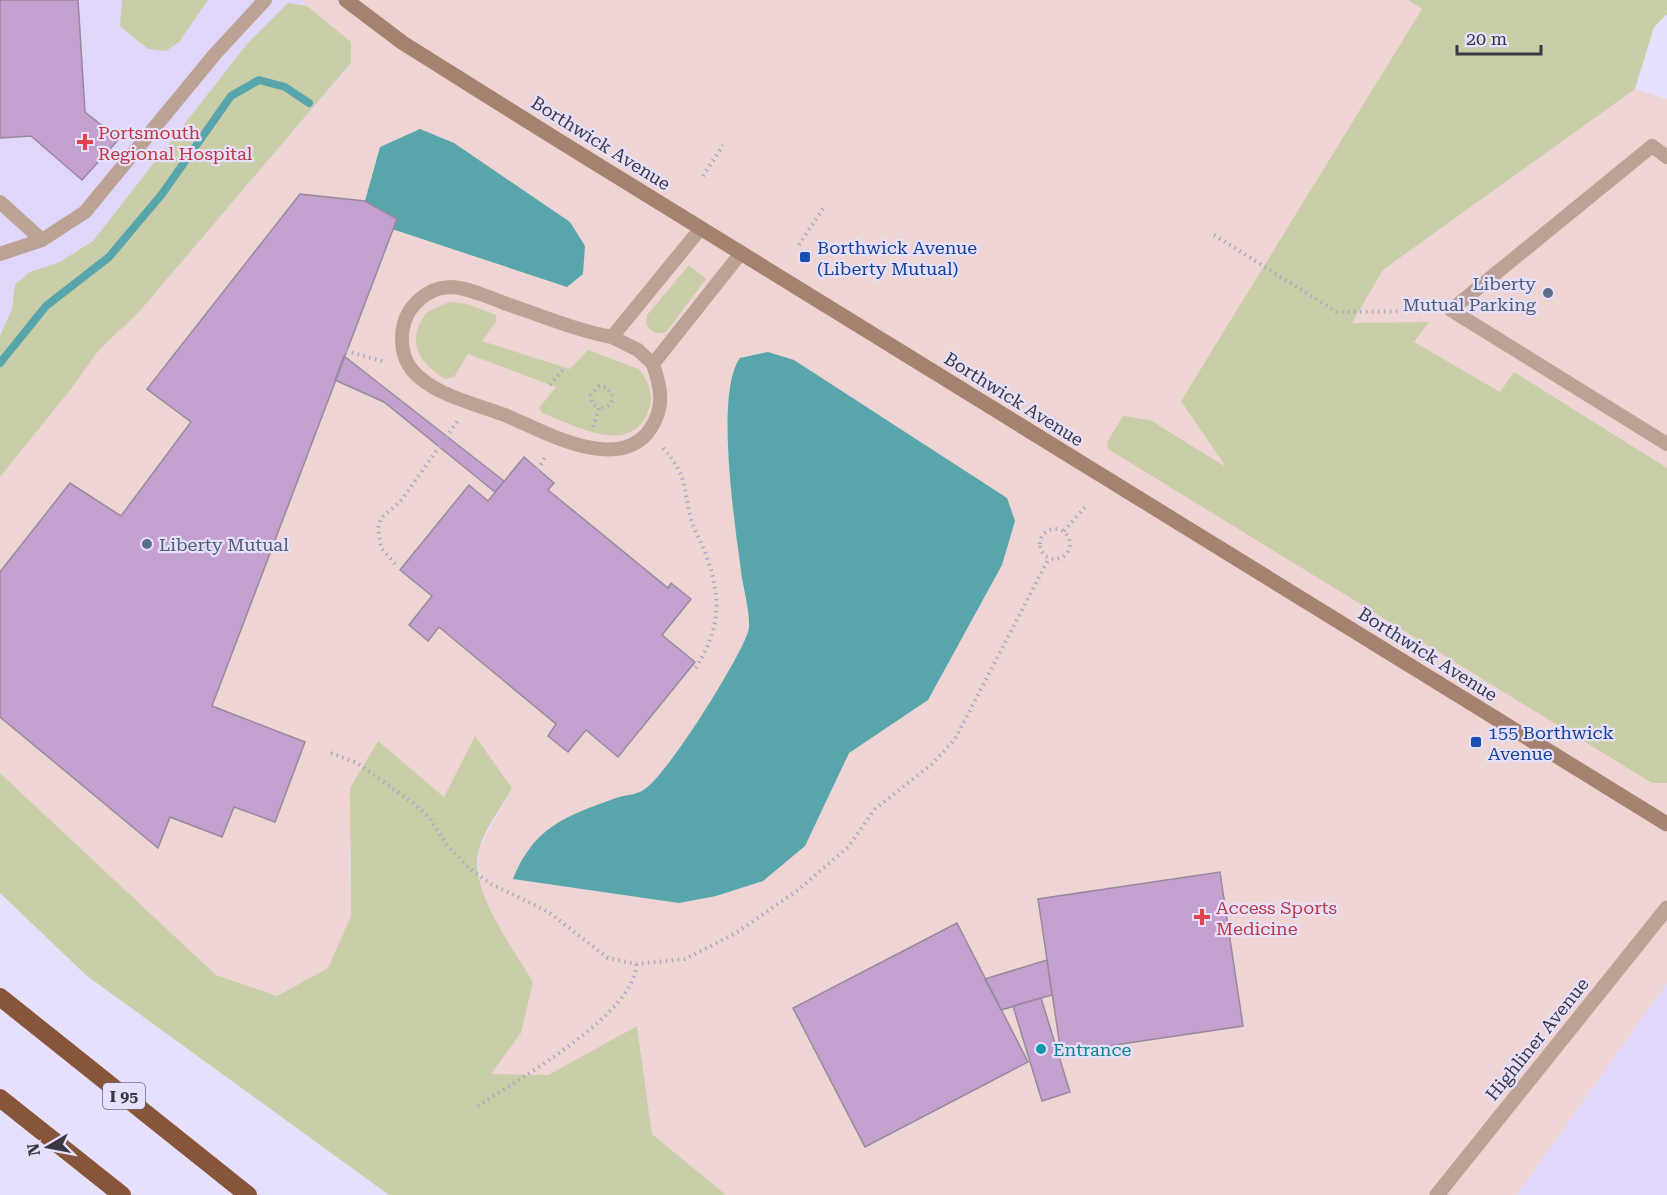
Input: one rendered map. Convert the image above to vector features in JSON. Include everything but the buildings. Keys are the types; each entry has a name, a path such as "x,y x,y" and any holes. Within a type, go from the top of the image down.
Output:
{"highway":[{"name":"I 95","path":"0,997 248,1195"},
{"path":"0,1098 122,1195"}],"street":[{"name":"Borthwick Avenue","path":"346,0 403,43 1667,824"},
{"name":"Highliner Avenue","path":"1437,1195 1667,908"}],"lane":[{"path":"0,254 42,240 65,227 102,193 215,54 265,0"},
{"path":"1667,157 1652,147 1450,310 1667,444"},
{"path":"0,202 42,240"},
{"path":"612,337 701,228"},
{"path":"653,364 741,253"},
{"path":"454,287 587,332 612,337 638,350 653,364 662,402 656,421 648,433 620,450 586,448 431,386 410,368 402,340 403,326 414,305 429,291 454,287"}],"path":[{"path":"703,176 723,145"},
{"path":"799,245 824,207"},
{"path":"1214,235 1337,312 1450,310"},
{"path":"346,351 385,362"},
{"path":"550,385 564,368"},
{"path":"599,386 606,387 611,390 612,402 607,408 599,408 592,404 591,395 599,386"},
{"path":"586,448 599,408"},
{"path":"394,564 381,549 378,528 381,518 400,502 459,419"},
{"path":"663,448 680,467 691,518 714,580 717,605 712,639 693,672"},
{"path":"538,470 547,453"},
{"path":"1064,531 1086,506"},
{"path":"1056,528 1064,531 1069,537 1068,553 1061,558 1049,558 1040,548 1043,534 1056,528"},
{"path":"331,753 357,763 413,803 429,817 447,845 470,868 491,884 548,911 608,958 636,964 685,959 736,933 798,890 848,847 875,809 932,764 955,739 1049,558"},
{"path":"478,1106 604,1018 625,997 637,976 636,964"}],"shaded area":[{"path":"0,0 1408,0 1422,9 1334,355 1383,270 1635,89 1667,99 1667,983 1517,1195 726,1195 652,1134 637,1026 548,1075 491,1074 521,1033 488,906 479,883 478,850 512,788 475,737 444,797 378,742 349,850 351,916 328,968 277,996 216,975 0,773 0,477 71,389 99,350 139,312 351,64 351,42 0,336"},
{"name":"Portsmouth Regional Hospital","path":"0,0 302,0 307,6 288,3 247,44 93,241 60,262 30,272 15,285 12,309 0,336"},
{"path":"122,0 208,0 179,42 166,51 148,49 120,26"},
{"path":"1408,0 1667,0 1667,14 1654,27 1635,89 1383,270 1352,323 1429,322 1414,342 1500,392 1514,372 1667,468 1667,783 1652,783 1108,449 1107,442 1123,416 1150,420 1226,467 1181,401 1422,9"},
{"path":"288,3 307,6 351,42 351,63 139,312 99,350 71,389 0,477 0,336 12,309 15,285 30,272 60,262 93,241 247,44"},
{"path":"420,129 454,143 570,222 585,246 583,274 567,287 392,229 396,219 365,201 380,147"},
{"path":"689,265 706,279 667,331 655,332 646,323 647,315"},
{"path":"449,302 467,304 496,315 496,322 482,341 570,369 588,350 639,369 645,378 651,398 649,409 641,424 630,432 616,435 602,434 542,413 539,408 556,387 468,354 454,377 445,379 422,358 416,341 420,323 427,312"},
{"path":"768,352 794,360 1007,498 1015,521 1002,565 928,700 849,753 805,846 763,881 716,896 679,903 513,879 521,861 531,847 554,825 598,804 642,791 653,782 701,717 742,646 748,632 749,621 732,498 728,401 732,376 740,358"},
{"path":"475,736 512,788 489,825 479,849 477,864 480,881 494,918 533,982 521,1033 491,1074 548,1075 637,1026 652,1134 726,1195 389,1195 87,976 0,893 0,773 216,975 277,996 328,968 351,916 350,788 378,741 444,797"},
{"path":"1667,983 1667,1195 1517,1195"}],"waterway":[{"path":"0,363 46,306 109,257 162,194 231,96 259,80 285,87 309,103"}],"place":[{"name":"Portsmouth Regional Hospital","path":"85,142"},
{"name":"Borthwick Avenue (Liberty Mutual)","path":"805,257"},
{"name":"Liberty Mutual Parking","path":"1548,293"},
{"name":"Liberty Mutual","path":"147,544"},
{"name":"155 Borthwick Avenue","path":"1476,742"},
{"name":"Access Sports Medicine","path":"1202,917"},
{"name":"Entrance","path":"1041,1049"}]}
